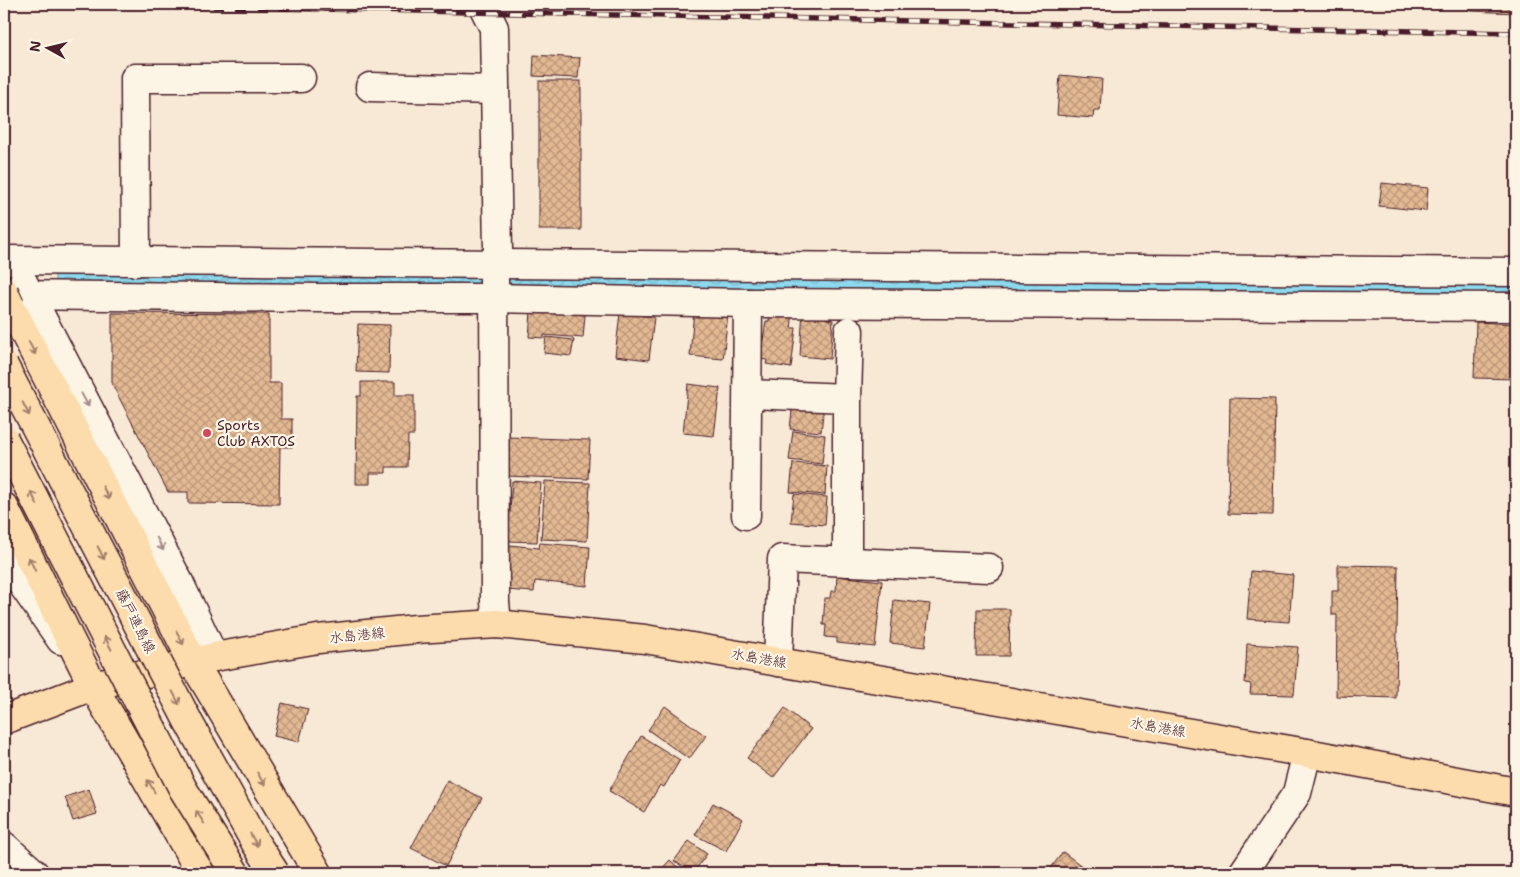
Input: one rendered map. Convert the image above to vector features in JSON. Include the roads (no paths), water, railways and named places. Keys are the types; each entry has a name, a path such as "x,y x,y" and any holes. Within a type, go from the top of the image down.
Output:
{"main road":[{"path":"12,297 318,873"},
{"name":"藤戸連島線","path":"4,366 189,723 255,842 275,873"},
{"path":"4,439 183,789 236,873"},
{"path":"4,507 93,686 201,873"},
{"name":"水島港線","path":"4,720 93,686 203,659 318,638 497,624 645,639 1307,753 1516,792"}],"street":[{"path":"482,4 494,28 498,251 494,282 495,602 497,624"},
{"path":"136,262 135,78 300,78"},
{"path":"370,87 495,90"},
{"path":"1516,272 494,282 12,297 6,255 494,282 748,303 1516,307"},
{"path":"746,515 748,303"},
{"path":"847,562 847,398 850,331"},
{"path":"748,394 847,398"},
{"path":"4,548 22,584 93,686"},
{"path":"778,662 782,559 989,568"},
{"path":"1242,873 1297,793 1307,753"},
{"path":"4,846 34,873"}],"water":[{"path":"55,275 1516,285 1516,295 55,284"}],"railway":[{"path":"70,4 1516,33"}],"place":[{"name":"Sports Club AXTOS","path":"207,433"}]}
